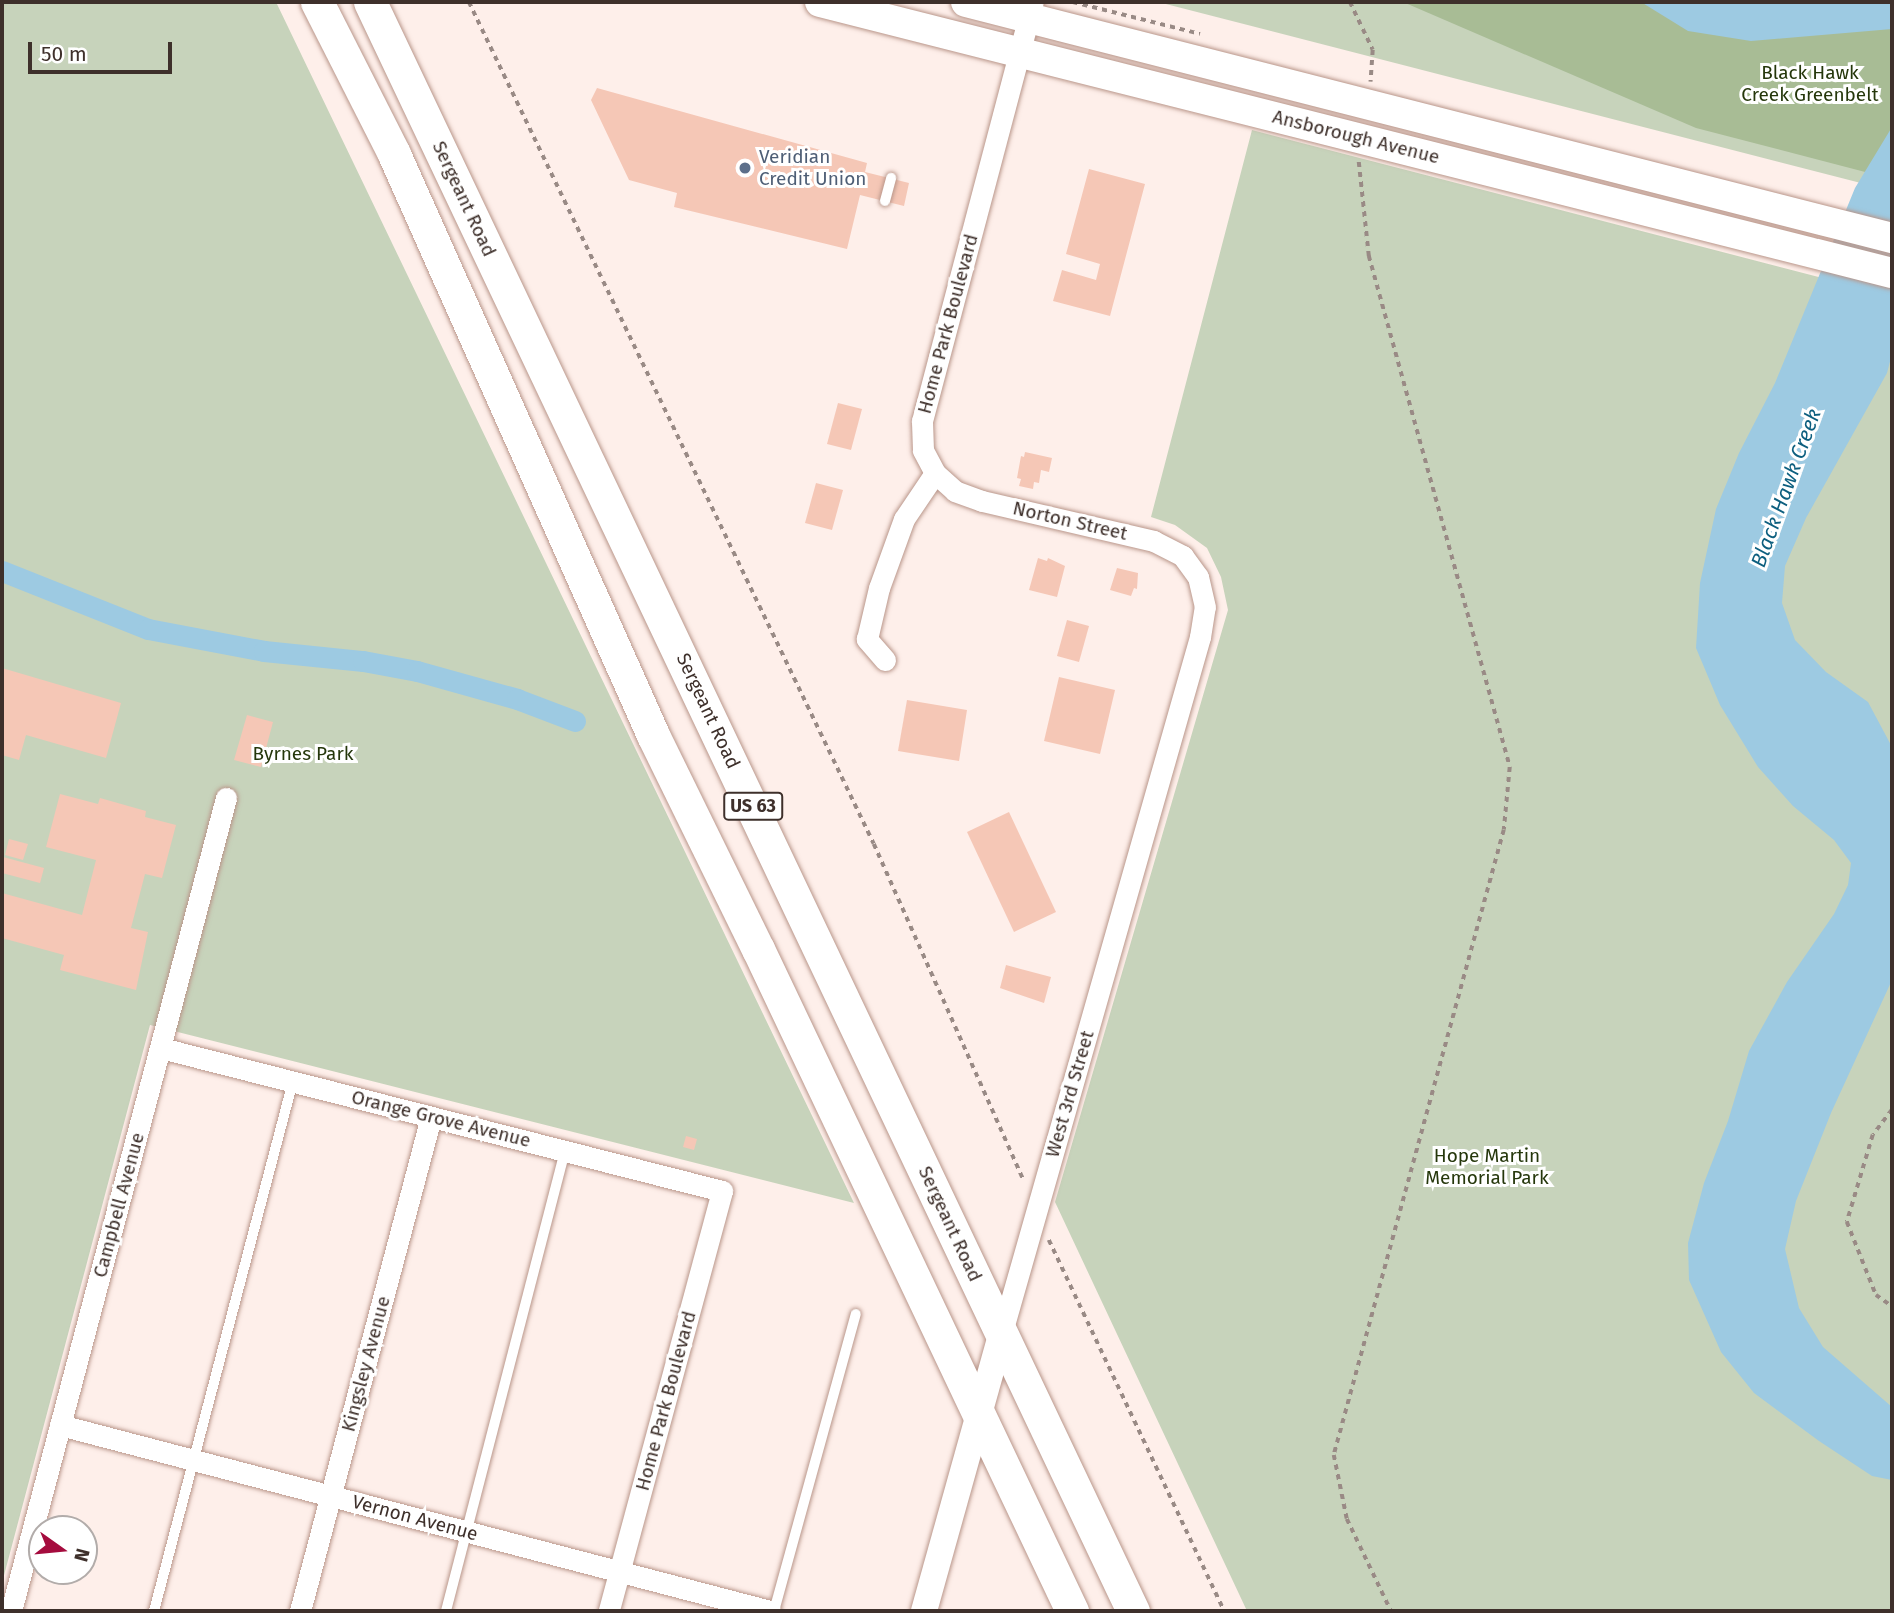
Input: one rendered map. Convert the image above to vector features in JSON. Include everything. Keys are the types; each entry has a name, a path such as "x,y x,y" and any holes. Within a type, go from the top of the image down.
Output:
{"main road":[{"name":"US 63","path":"317,2 394,154 653,735 1072,1611"},
{"name":"Sergeant Road","path":"370,2 1133,1611"},
{"name":"Ansborough Avenue","path":"820,2 1892,273"},
{"name":"Ansborough Avenue","path":"966,2 1031,10 1367,103 1892,238"}],"street":[{"path":"1020,53 1031,10"},
{"name":"Home Park Boulevard","path":"935,473 923,450 922,421 1020,53"},
{"path":"885,660 867,639 878,588 904,519 935,473"},
{"name":"Norton Street","path":"935,473 955,491 982,501 1154,541 1183,556 1198,577"},
{"name":"West 3rd Street","path":"924,1611 978,1411 1200,637 1205,607 1198,577"},
{"name":"Campbell Avenue","path":"11,1611 226,798"},
{"name":"Orange Grove Avenue","path":"161,1048 722,1191"},
{"name":"Kingsley Avenue","path":"300,1611 431,1117"},
{"name":"Home Park Boulevard","path":"609,1611 722,1191"},
{"name":"Vernon Avenue","path":"60,1426 772,1611"}],"lane":[{"path":"885,201 891,178"},
{"path":"154,1611 293,1081"},
{"path":"446,1611 565,1151"},
{"path":"772,1611 856,1314"}],"path":[{"path":"469,2 874,844 1019,1171"},
{"path":"1350,2 1373,50 1367,103"},
{"path":"1362,139 1359,158 1369,256 1510,767 1504,830 1334,1455 1347,1519 1391,1611"},
{"path":"1892,1110 1873,1135 1847,1222 1875,1296 1892,1306"},
{"path":"1046,1233 1224,1611"}],"green space":[{"name":"Byrnes Park","path":"2,2 276,2 854,1203 150,1025 2,1583"},
{"name":"Black Hawk Creek Greenbelt","path":"1158,2 1892,2 1892,191"},
{"name":"Black Hawk Creek Greenbelt","path":"1403,2 1892,2 1892,179 1696,128"},
{"name":"Hope Martin Memorial Park","path":"1252,130 1892,296 1892,1611 1247,1611 1055,1202 1228,610 1221,577 1207,548 1175,525 1151,517"}],"water":[{"path":"1641,2 1892,2 1892,29 1751,41 1688,31"},
{"name":"Black Hawk Creek","path":"1892,127 1892,354 1887,373 1806,518 1785,566 1782,603 1795,640 1826,672 1868,702 1892,747 1892,980 1831,1113 1796,1201 1785,1249 1799,1308 1823,1347 1892,1407 1892,1480 1872,1476 1754,1393 1721,1352 1689,1280 1688,1243 1704,1183 1728,1121 1749,1051 1787,982 1834,914 1848,885 1851,863 1834,840 1793,806 1758,767 1720,705 1696,648 1700,583 1716,509 1739,453 1775,383 1855,188"}],"building":[{"name":"Veridian Credit Union","path":"597,88 867,163 865,172 909,183 904,206 860,195 847,249 674,207 677,193 629,180 591,100"},
{"path":"1089,169 1145,184 1110,316 1053,301 1062,270 1096,280 1100,264 1066,254"},
{"path":"838,403 862,409 851,450 827,444"},
{"path":"1025,452 1052,458 1049,472 1041,470 1039,483 1034,482 1033,489 1019,486 1021,479 1017,478 1021,456 1024,457"},
{"path":"816,483 843,490 832,530 805,523"},
{"path":"1038,558 1047,561 1048,558 1065,566 1057,597 1029,590"},
{"path":"1117,568 1138,573 1137,589 1134,588 1131,596 1110,590"},
{"path":"1067,620 1089,626 1079,662 1057,656"},
{"path":"2,668 121,703 106,758 26,735 19,760 2,755"},
{"path":"1059,677 1115,690 1100,754 1044,741"},
{"path":"907,700 967,710 959,761 898,751"},
{"path":"247,715 273,722 261,767 234,760"},
{"path":"60,794 98,804 100,798 146,811 145,817 176,825 162,878 145,874 131,928 148,932 136,990 60,970 64,955 2,938 2,893 82,915 96,860 46,847"},
{"path":"1009,812 1056,912 1014,932 967,832"},
{"path":"9,839 28,844 23,860 5,855"},
{"path":"3,857 44,868 40,883 2,873"},
{"path":"1006,965 1051,977 1044,1003 1000,988"},
{"path":"686,1136 697,1139 694,1150 683,1147"}],"waterway":[{"path":"2,571 148,629 264,651 363,661 417,671 517,699 575,721"}],"place":[{"name":"Veridian Credit Union","path":"745,168"}]}
